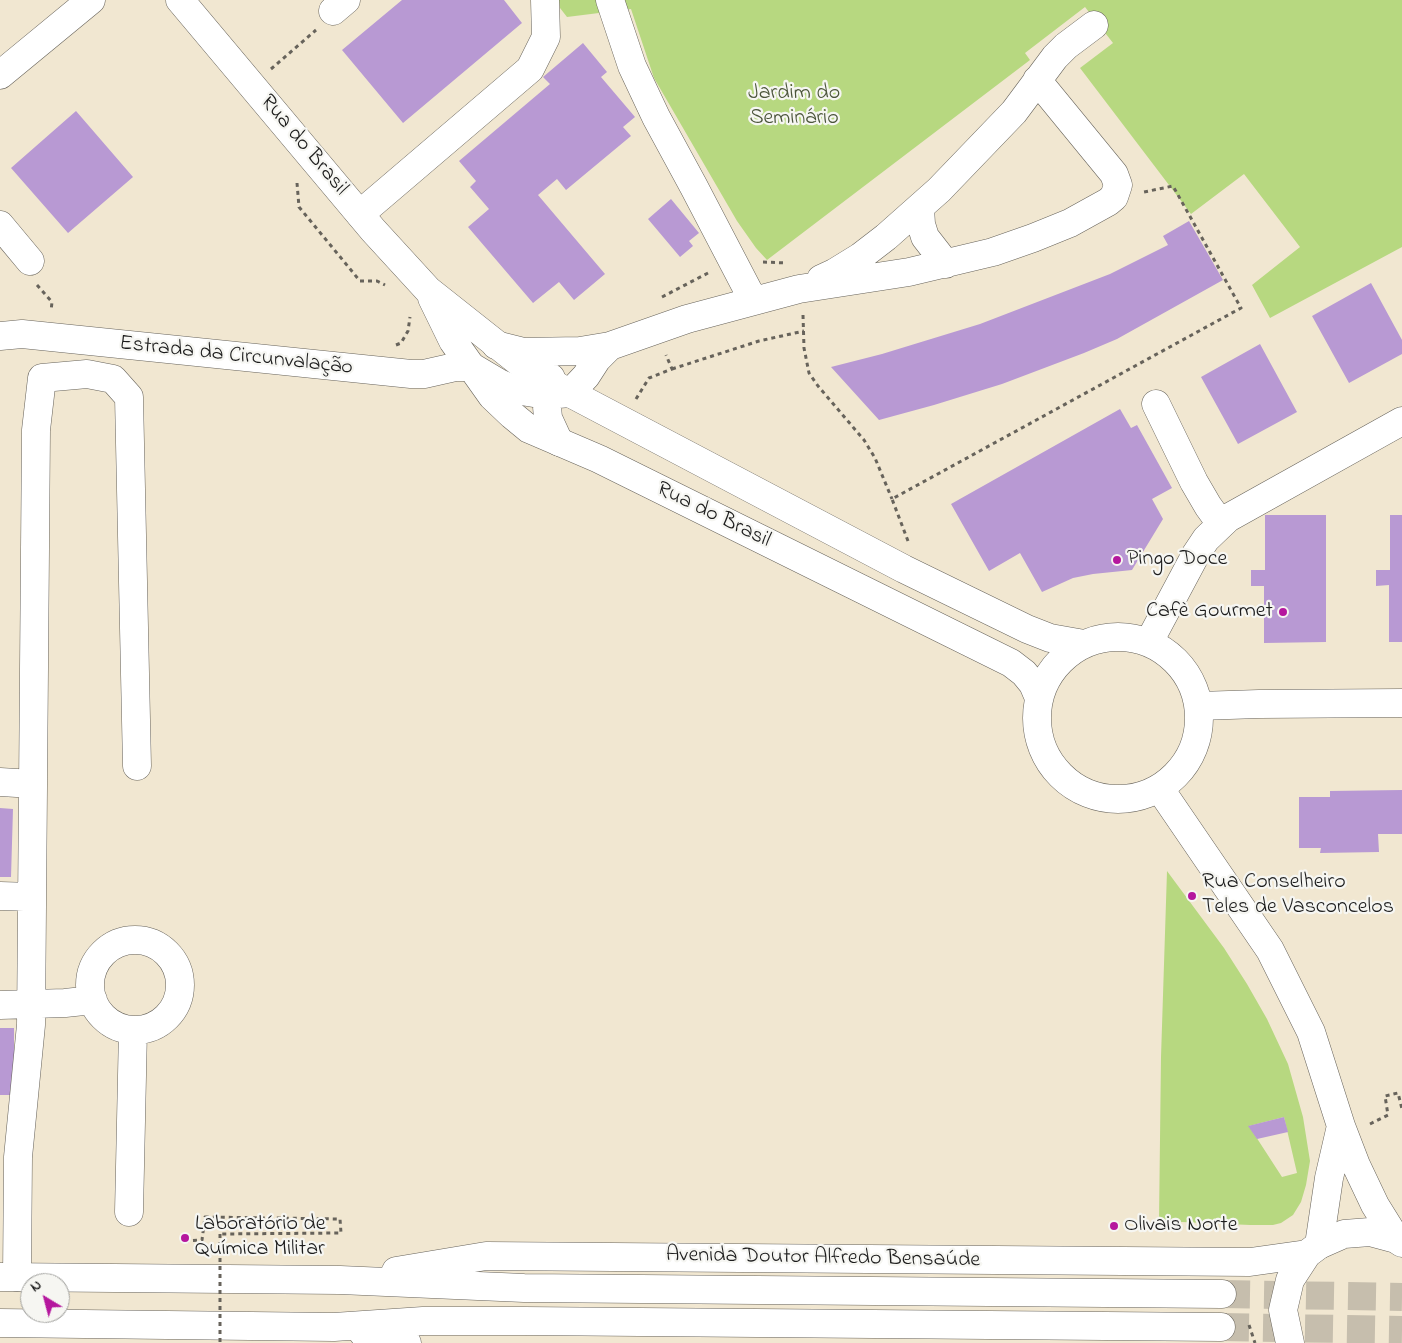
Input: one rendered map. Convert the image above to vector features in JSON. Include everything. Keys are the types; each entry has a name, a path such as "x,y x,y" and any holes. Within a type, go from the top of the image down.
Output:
{"main road":[{"path":"0,75 91,0"},
{"name":"Rua do Brasil","path":"180,0 360,214 428,290 555,390 622,421 904,569 1027,629 1050,638 1084,644"},
{"path":"360,214 530,69 546,37 545,0"},
{"path":"610,0 632,66 652,108 753,300"},
{"path":"799,289 834,273 860,257 886,238 920,208 1002,125 1066,46 1094,25"},
{"path":"496,345 524,352 580,351 610,346 657,329 753,300 799,289 909,272 993,252 1070,223 1108,202 1114,197 1118,185 1114,174 1037,80"},
{"path":"920,208 921,224 925,237 946,264"},
{"path":"0,225 30,261"},
{"name":"Rua do Brasil","path":"428,290 453,341 492,396 529,429 599,459 1011,663 1024,673 1033,684 1039,698"},
{"name":"Estrada da Circunvalação","path":"0,336 22,334 402,374 424,374 472,367"},
{"path":"472,367 498,383 515,390 555,390 586,376 597,359 610,346"},
{"path":"559,442 548,418 555,390 553,373 563,359 580,351"},
{"path":"8,1277 9,1158 31,1025 36,430 42,378 86,374 113,379 129,397 137,766"},
{"path":"1156,404 1194,482 1221,524"},
{"path":"1149,642 1196,554 1206,539 1221,524 1242,509 1402,422"},
{"path":"1107,637 1139,639 1149,642 1167,652 1189,676 1199,706 1198,738 1184,768 1160,789 1129,799 1098,798 1068,784 1048,760 1037,730 1039,698 1052,669 1084,644 1107,637"},
{"path":"1199,706 1402,703"},
{"path":"0,782 33,784"},
{"path":"1160,789 1270,950 1312,1032 1356,1166 1370,1195 1399,1241"},
{"path":"0,896 32,897"},
{"path":"126,940 140,940 154,944 167,952 176,965 180,980 179,996 173,1010 162,1021 148,1028 132,1030 117,1027 104,1018 95,1007 93,1000 90,994 90,980 94,966 102,954 113,945 126,940"},
{"path":"0,1005 93,1000"},
{"path":"129,1212 132,1030"},
{"path":"1290,1343 1283,1310 1290,1280 1313,1250 1329,1178 1343,1131"},
{"name":"Avenida Doutor Alfredo Bensaúde","path":"340,1280 486,1256 1250,1262 1313,1250 1344,1234 1370,1232 1399,1241"},
{"name":"Avenida Doutor Alfredo Bensaúde","path":"8,1277 340,1280 524,1288 1222,1294"},
{"path":"0,1323 334,1327 442,1321 1222,1327"},
{"path":"334,1327 406,1343"}],"path":[{"path":"264,63 270,70 317,30 339,6"},
{"path":"295,175 299,207 360,281 377,281 386,286"},
{"path":"892,499 1241,308 1173,186 1114,197"},
{"path":"672,369 647,305 708,274 710,255 726,247"},
{"path":"757,262 795,263 804,331 804,348 810,372 818,386 864,440 875,458 909,545 904,569"},
{"path":"392,347 401,342 408,331 409,312"},
{"path":"622,421 649,378 759,341 804,331"},
{"path":"1343,1131 1388,1115 1385,1096 1398,1093 1402,1109"},
{"path":"184,1241 202,1240 205,1217 340,1220 341,1233 220,1234 220,1343"}],"green space":[{"name":"Jardim do Seminário","path":"559,0 1402,0 1402,247 1270,318 1252,285 1300,247 1244,174 1191,214 1080,68 1113,43 1085,7 1025,53 1030,60 767,260 737,221 654,78 631,9 567,17 560,8"},
{"path":"1167,871 1224,948 1247,984 1267,1019 1288,1064 1303,1117 1310,1161 1301,1202 1293,1215 1281,1223 1273,1225 1159,1221 1161,1057","holes":["1284,1117 1297,1173 1282,1177 1249,1126"]}],"building":[{"path":"402,0 504,0 522,23 403,123 342,50"},
{"path":"583,43 607,72 601,77 635,117 623,127 631,136 566,190 557,179 538,195 605,274 574,300 559,282 533,303 468,227 489,209 470,187 476,181 459,161 550,84 543,77"},
{"path":"76,111 133,177 68,233 11,168"},
{"path":"671,199 699,233 689,241 693,246 680,257 648,219"},
{"path":"1189,221 1223,280 1117,339 1084,353 1002,384 879,420 831,367 882,354 980,324 1110,274 1168,245 1163,236"},
{"path":"1371,283 1402,340 1402,354 1349,383 1312,316"},
{"path":"1260,344 1297,412 1238,444 1201,377"},
{"path":"1120,409 1131,428 1137,425 1172,488 1152,499 1163,519 1132,570 1073,578 1042,592 1020,553 989,571 951,504"},
{"path":"1265,515 1326,515 1326,642 1264,643 1264,586 1251,586 1251,570 1265,570"},
{"path":"1390,515 1402,515 1402,642 1389,642 1389,585 1376,586 1376,570 1390,570"},
{"path":"1402,790 1402,834 1378,834 1379,852 1320,853 1321,848 1299,848 1299,797 1330,797 1330,791"},
{"path":"0,808 13,809 11,877 0,877"},
{"path":"0,1028 14,1028 14,1095 0,1095"},
{"path":"1284,1117 1288,1132 1257,1139 1248,1126"}],"tunnel":[{"path":"1222,1294 1402,1297"},
{"path":"1221,1327 1402,1330"}],"place":[{"name":"Pingo Doce","path":"1117,560"},
{"name":"Cafè Gourmet","path":"1283,612"},
{"name":"Rua Conselheiro Teles de Vasconcelos","path":"1192,896"},
{"name":"Olivais Norte","path":"1114,1226"},
{"name":"Laboratório de Química Militar","path":"185,1238"}]}
